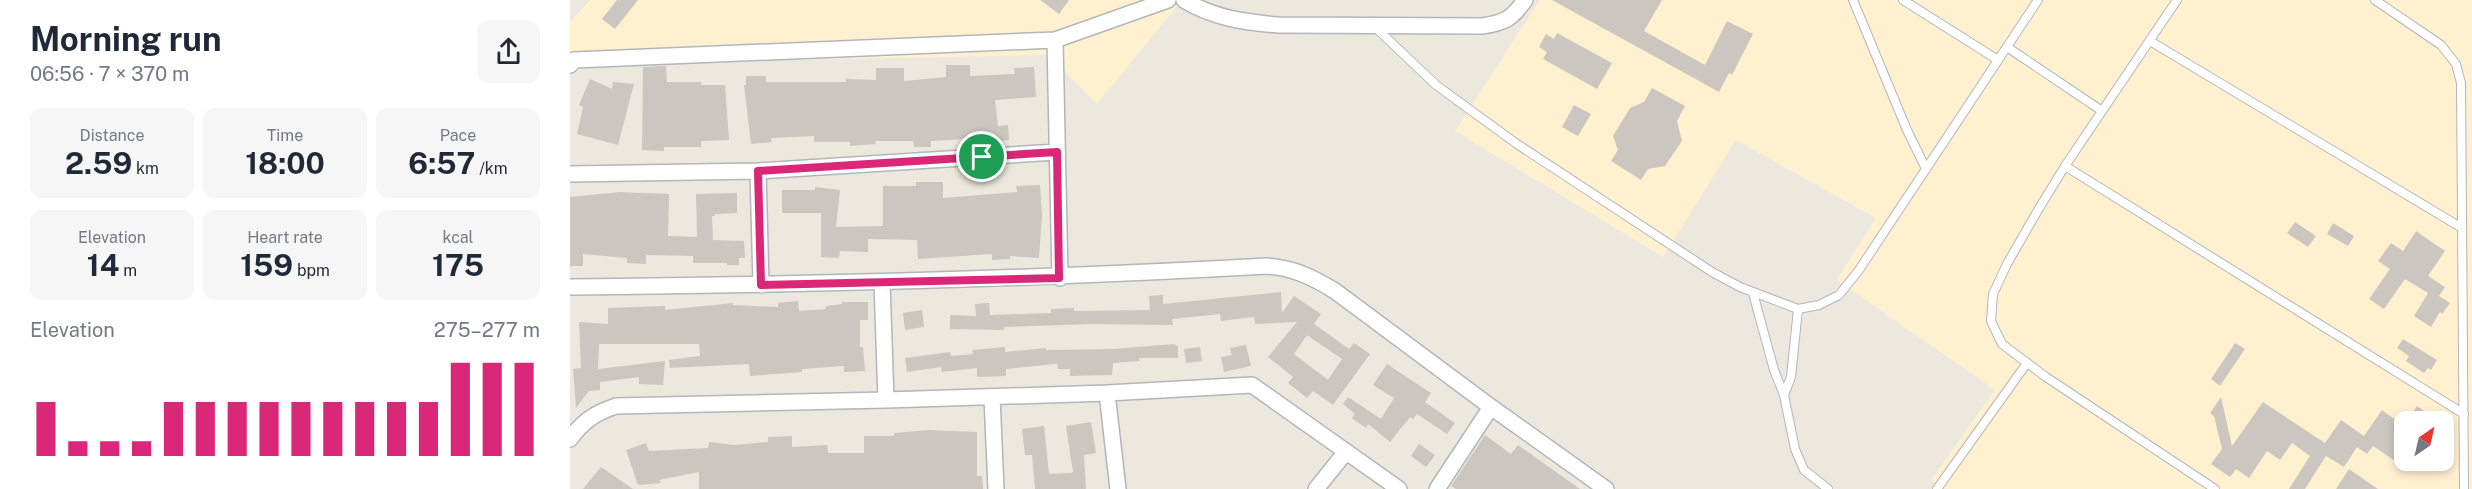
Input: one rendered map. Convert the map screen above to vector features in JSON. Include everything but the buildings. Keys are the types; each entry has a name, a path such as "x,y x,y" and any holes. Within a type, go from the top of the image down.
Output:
{"street":[{"path":"571,60 1055,40 1168,0"},
{"path":"1184,0 1222,18 1278,25 1482,26 1502,23 1516,13 1525,0"},
{"path":"1055,40 1059,278"},
{"path":"570,174 758,171 1057,152"},
{"path":"758,171 761,285"},
{"path":"570,287 1059,278 1267,266 1286,267 1307,274 1335,291 1606,489"},
{"path":"882,282 886,400"},
{"path":"570,439 580,425 595,413 616,406 992,397 1252,385 1268,394 1345,453 1399,489"},
{"path":"1107,393 1118,489"},
{"path":"992,397 996,489"},
{"path":"1437,489 1491,407"},
{"path":"1316,489 1345,453"}],"lane":[{"path":"1853,0 1907,130 1926,169"},
{"path":"1903,0 1998,60"},
{"path":"1372,24 1436,85 1516,144 1712,272 1753,293 1798,309 1819,305 1839,295 1859,270 2038,0"},
{"path":"2177,0 2065,166 2007,264 1993,294 1991,321 2002,344 2027,363 2215,489"},
{"path":"2375,0 2441,45 2456,64 2461,83 2464,489"},
{"path":"2150,41 2462,228"},
{"path":"2007,47 2102,111"},
{"path":"2065,166 2464,414"},
{"path":"1753,293 1774,370 1784,395 1799,460 1804,470 1828,489"},
{"path":"1784,395 1791,377 1798,309"},
{"path":"1937,489 2027,363"}],"shaded area":[{"path":"590,0 1182,0 1097,104 1048,55 576,64 570,51 570,22"},
{"path":"1540,0 2472,0 2472,489 1945,489 1931,480 1995,390 1837,280 1876,218 1736,140 1663,257 1455,131"}],"route":[{"path":"1057,152 1059,278 761,285 758,171 982,157 1057,152"}]}
